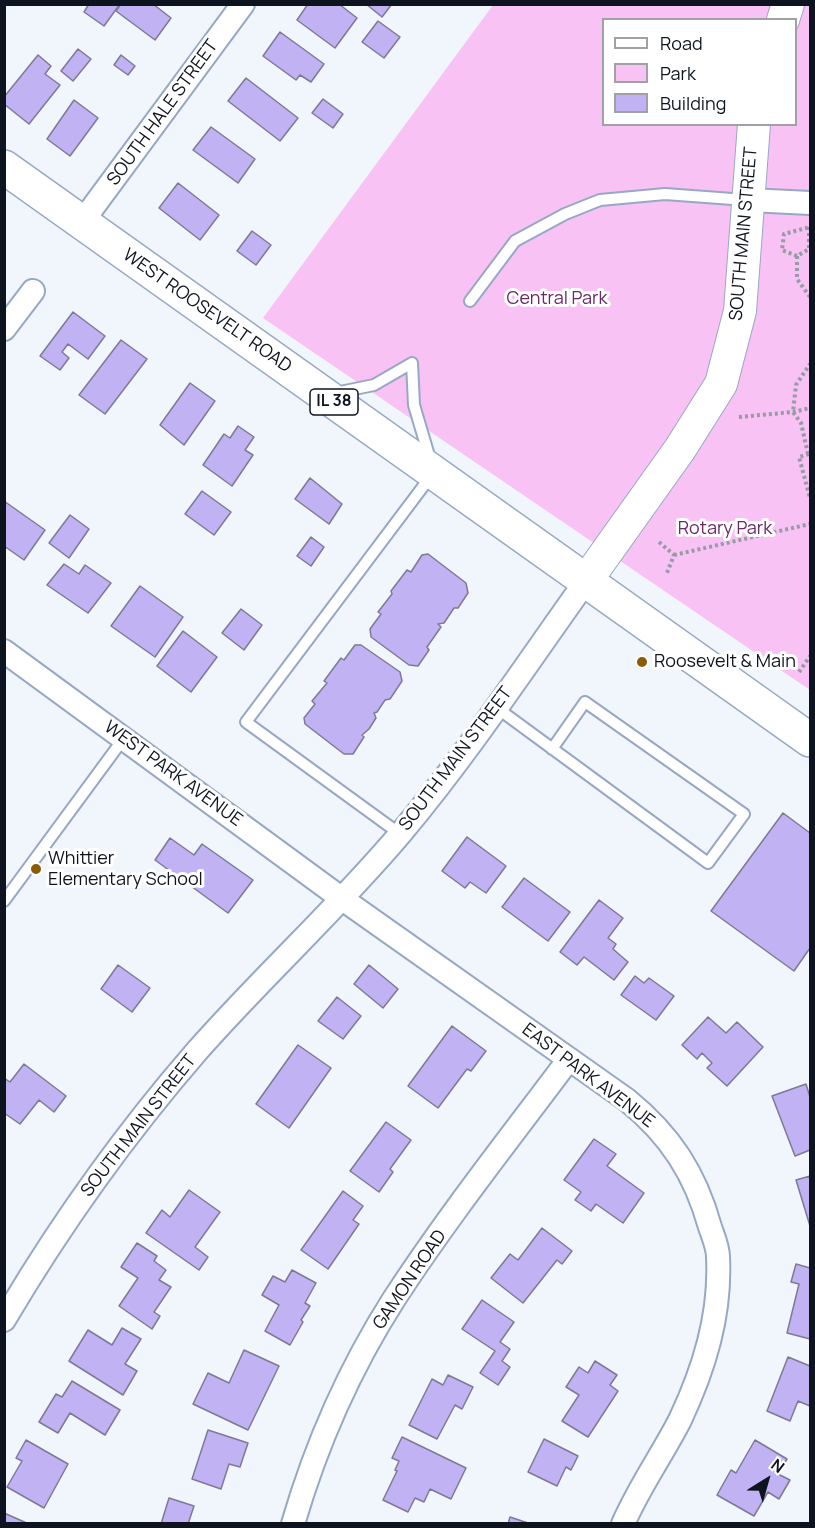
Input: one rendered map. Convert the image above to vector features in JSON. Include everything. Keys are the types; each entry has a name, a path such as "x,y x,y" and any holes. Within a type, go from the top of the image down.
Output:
{"main road":[{"name":"WEST ROOSEVELT ROAD","path":"4,167 586,581"},
{"name":"IL 38","path":"586,581 810,740"}],"street":[{"name":"SOUTH HALE STREET","path":"82,222 243,4"},
{"name":"SOUTH MAIN STREET","path":"4,1320 78,1203 121,1144 204,1043 400,834 430,797 680,449 721,384 740,311 754,126"},
{"path":"749,200 810,203"},
{"path":"4,329 33,291"},
{"name":"WEST PARK AVENUE","path":"4,651 341,898"},
{"name":"EAST PARK AVENUE","path":"341,898 627,1100 663,1133 695,1182 705,1207 718,1256 716,1308 712,1330 698,1377 679,1422 635,1497 623,1524"},
{"name":"GAMON ROAD","path":"293,1524 319,1447 342,1394 393,1301 568,1059"}],"lane":[{"path":"471,301 514,241 565,214 600,200 665,194 749,200"},
{"path":"323,394 342,393 374,385 412,363 414,405 434,472 246,722 400,834"},
{"path":"496,708 552,749 708,863 744,814 585,702 552,749"},
{"path":"4,901 124,738"}],"path":[{"path":"809,227 809,249 797,256 782,250 784,234 809,227"},
{"path":"797,256 797,279 810,297"},
{"path":"810,364 796,384 794,412 801,423 809,454 799,457 810,498"},
{"path":"739,417 794,412 810,408"},
{"path":"674,555 810,524"},
{"path":"658,542 674,555"},
{"path":"667,573 674,555"},
{"path":"799,672 810,656"}],"green space":[{"name":"Central Park","path":"493,5 810,5 810,690 263,318"}],"building":[{"path":"89,4 120,4 104,26 84,12"},
{"path":"121,4 153,4 171,18 155,40 116,11"},
{"path":"308,4 339,4 357,18 335,48 297,20"},
{"path":"366,4 392,4 382,17"},
{"path":"378,21 400,37 384,58 362,42"},
{"path":"280,32 324,64 311,82 300,75 296,80 263,56"},
{"path":"78,49 91,59 73,81 61,71"},
{"path":"38,55 51,66 45,74 60,85 29,124 4,104 4,97"},
{"path":"121,55 135,66 128,75 114,65"},
{"path":"246,78 298,118 280,141 228,101"},
{"path":"323,99 343,114 333,128 312,113"},
{"path":"74,100 98,118 70,156 47,139"},
{"path":"211,127 255,159 238,183 193,150"},
{"path":"178,183 219,215 200,240 159,208"},
{"path":"252,231 271,245 256,265 237,251"},
{"path":"73,312 105,336 88,359 68,344 62,352 69,358 60,370 40,356"},
{"path":"121,340 147,359 105,414 79,395"},
{"path":"190,383 215,401 184,445 160,425"},
{"path":"238,426 254,437 245,450 253,455 232,486 203,465 224,434 230,438"},
{"path":"310,478 342,504 329,524 295,499"},
{"path":"202,491 231,512 214,535 185,514"},
{"path":"4,501 45,530 24,560 4,546"},
{"path":"70,515 89,529 69,558 49,543"},
{"path":"311,537 324,547 311,566 297,556"},
{"path":"428,554 466,583 468,593 444,623 438,624 441,627 427,647 429,650 418,666 409,665 371,637 370,629 381,614 378,612 392,594 391,591 407,570 411,572 422,555"},
{"path":"64,564 79,574 85,565 111,583 88,613 47,585"},
{"path":"140,586 183,617 155,657 111,626"},
{"path":"241,609 262,625 244,650 222,633"},
{"path":"183,631 217,657 191,692 157,666"},
{"path":"355,645 361,645 400,672 402,681 390,699 385,700 374,713 376,718 362,735 364,737 353,754 344,754 305,724 304,718 315,704 312,701 327,683 324,681 341,658 344,660"},
{"path":"783,813 810,833 810,948 794,971 711,911"},
{"path":"467,837 506,866 486,893 470,882 465,888 442,871"},
{"path":"170,838 194,855 202,844 253,880 228,913 155,860"},
{"path":"524,878 570,912 548,941 502,907"},
{"path":"599,900 623,918 608,938 616,944 613,949 628,962 614,980 584,957 577,965 560,952"},
{"path":"118,965 150,988 132,1012 101,989"},
{"path":"369,965 398,989 383,1008 354,984"},
{"path":"635,976 644,983 649,978 674,996 656,1020 621,995"},
{"path":"337,997 361,1016 343,1039 318,1021"},
{"path":"708,1017 726,1033 737,1022 763,1047 727,1086 707,1068 712,1063 702,1053 697,1059 682,1045"},
{"path":"452,1026 486,1051 471,1071 467,1069 438,1108 408,1086"},
{"path":"298,1045 331,1068 289,1128 256,1104"},
{"path":"24,1064 66,1096 54,1112 39,1100 20,1124 4,1113 4,1078 10,1082"},
{"path":"806,1084 810,1097 810,1150 795,1156 772,1096"},
{"path":"386,1122 411,1140 390,1169 393,1172 379,1192 350,1171"},
{"path":"594,1139 616,1154 607,1166 644,1193 623,1223 596,1204 591,1211 575,1200 581,1192 564,1180"},
{"path":"810,1176 810,1226 796,1180"},
{"path":"189,1190 220,1212 195,1247 208,1257 199,1270 146,1233 162,1210 170,1217"},
{"path":"343,1191 363,1206 353,1220 359,1224 328,1269 301,1250"},
{"path":"542,1228 572,1251 562,1264 557,1260 523,1303 491,1278 510,1254 518,1260"},
{"path":"137,1243 157,1256 154,1261 166,1270 159,1280 171,1287 154,1312 160,1316 152,1329 119,1306 138,1278 121,1267"},
{"path":"796,1264 810,1268 810,1339 787,1333 799,1284 791,1282"},
{"path":"292,1270 316,1283 305,1303 310,1306 290,1345 265,1331 279,1305 262,1295 273,1276 285,1282"},
{"path":"482,1300 514,1322 500,1342 510,1349 502,1361 510,1367 498,1385 480,1373 495,1351 462,1329"},
{"path":"122,1328 141,1339 125,1364 137,1371 123,1395 69,1361 88,1330 112,1345"},
{"path":"244,1350 279,1366 248,1430 193,1404 208,1373 229,1383"},
{"path":"788,1357 810,1366 810,1406 798,1401 790,1421 767,1411"},
{"path":"595,1361 617,1375 610,1385 618,1391 588,1437 562,1421 579,1395 566,1387 579,1367 588,1373"},
{"path":"448,1375 473,1387 462,1409 455,1405 437,1439 409,1425 432,1379 443,1385"},
{"path":"72,1381 120,1410 105,1435 70,1413 58,1433 39,1422 56,1394 62,1397"},
{"path":"208,1430 248,1443 240,1467 229,1464 221,1489 192,1479"},
{"path":"402,1437 466,1468 451,1499 430,1489 424,1502 415,1498 408,1512 383,1500 397,1471 395,1470 399,1461 392,1458"},
{"path":"544,1439 578,1456 571,1470 566,1467 557,1486 528,1472"},
{"path":"26,1440 68,1464 44,1508 7,1487 22,1461 16,1458"},
{"path":"755,1440 787,1459 778,1474 790,1480 779,1499 768,1492 754,1516 717,1495 731,1470 736,1473"},
{"path":"169,1498 194,1506 188,1524 161,1524"},
{"path":"4,1513 29,1524 4,1524"},
{"path":"510,1517 531,1524 508,1524"}],"place":[{"name":"Roosevelt & Main","path":"642,662"},
{"name":"Whittier Elementary School","path":"36,869"}],"park label":[{"name":"Rotary Park","path":"725,529"}]}
